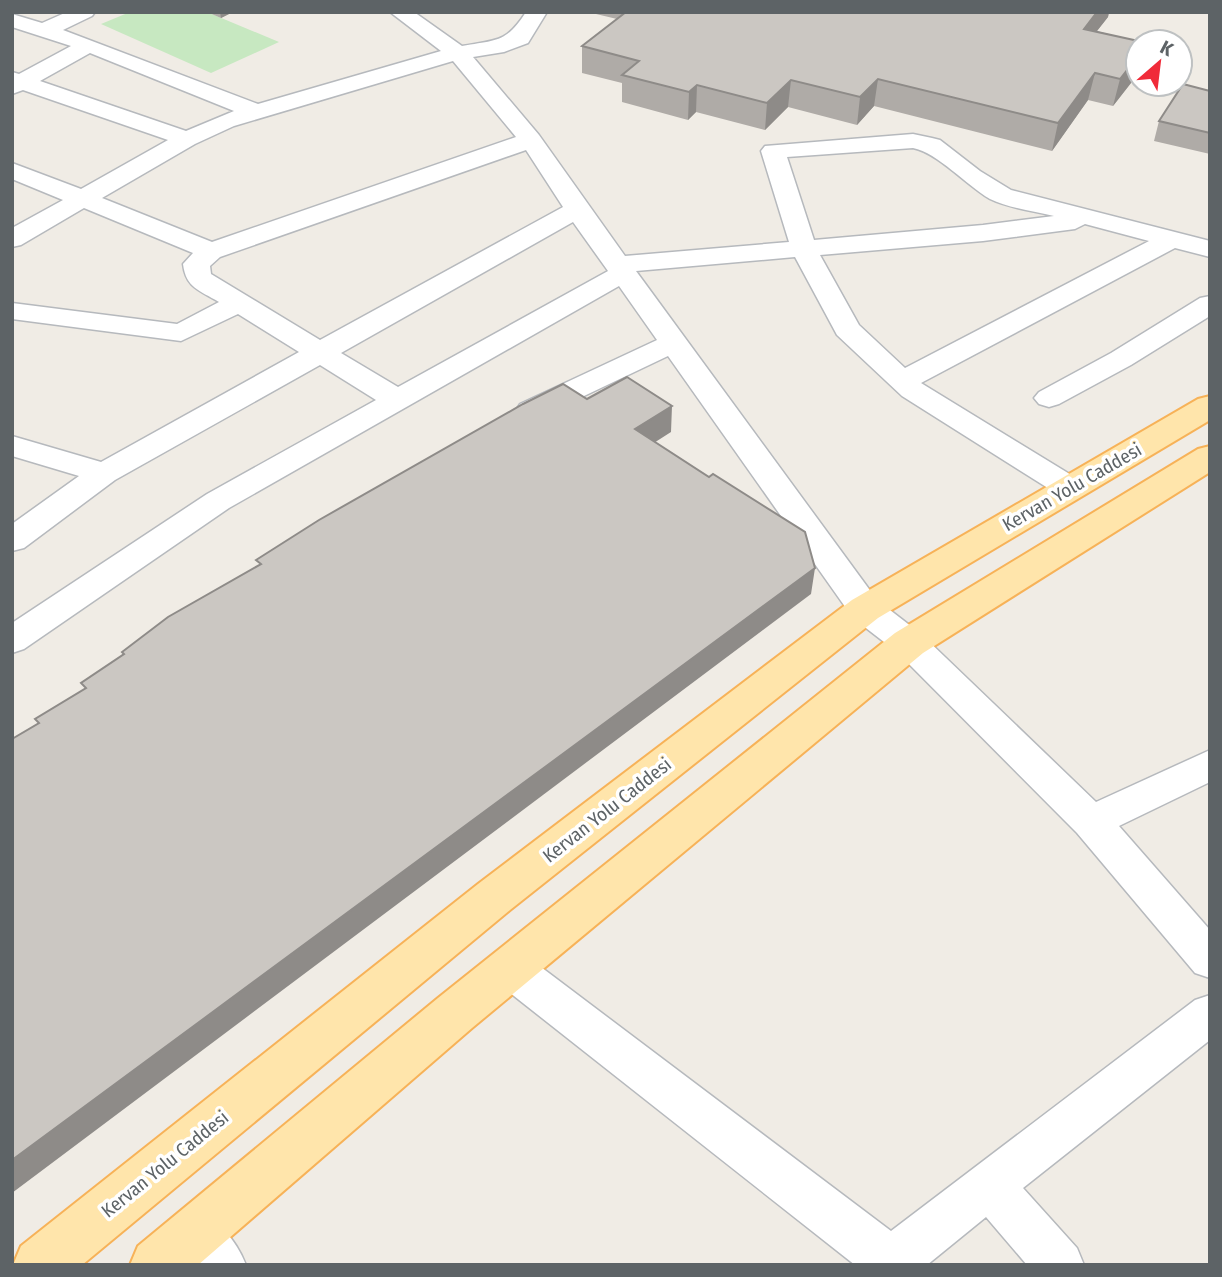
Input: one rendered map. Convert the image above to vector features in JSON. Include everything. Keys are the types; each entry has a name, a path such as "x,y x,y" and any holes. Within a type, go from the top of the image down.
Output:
{"main road":[{"name":"Kervan Yolu Caddesi","path":"40,1265 495,897 864,609 1210,406"},
{"path":"157,1265 208,1249 510,968 909,643 1210,457"}],"street":[{"path":"44,30 85,12"},
{"path":"400,12 458,53 531,140 577,209 864,609 909,643 1091,822 1210,960"},
{"path":"15,235 87,198 187,139 226,121 458,53 496,47 520,38 537,12"},
{"path":"12,20 89,45 256,113"},
{"path":"15,83 89,45"},
{"path":"15,83 187,139"},
{"path":"399,401 198,278 196,264 211,251 531,140"},
{"path":"1070,488 912,390 846,329 804,248 773,151 914,141 932,145 971,176 1002,195 1210,249"},
{"path":"12,170 87,198 211,251"},
{"path":"12,540 104,473 577,209"},
{"path":"12,640 218,501 399,401 620,269 804,248 983,233 1092,219"},
{"path":"902,381 1172,239"},
{"path":"12,311 181,333 238,303"},
{"path":"1049,398 1121,359 1210,304"},
{"path":"505,423 674,343"},
{"path":"12,446 104,473"},
{"path":"1091,822 1210,765"},
{"path":"510,968 889,1263 1210,1014"},
{"path":"989,1185 1060,1265"}],"green space":[{"path":"130,12 207,12 279,42 211,73 101,24"}],"building":[{"path":"626,12 1097,12 1084,29 1124,38 1124,74 1120,79 1095,73 1058,123 878,79 860,97 791,80 767,103 697,85 689,92 622,75 639,61 582,46"},
{"path":"1194,87 1210,91 1210,133 1159,121 1174,98 1194,98"},
{"path":"627,377 672,406 635,429 709,477 713,474 805,532 815,568 12,1160 12,739 39,723 35,719 86,688 81,683 124,654 122,652 168,617 261,564 256,560 319,520 563,384 587,399"}]}
